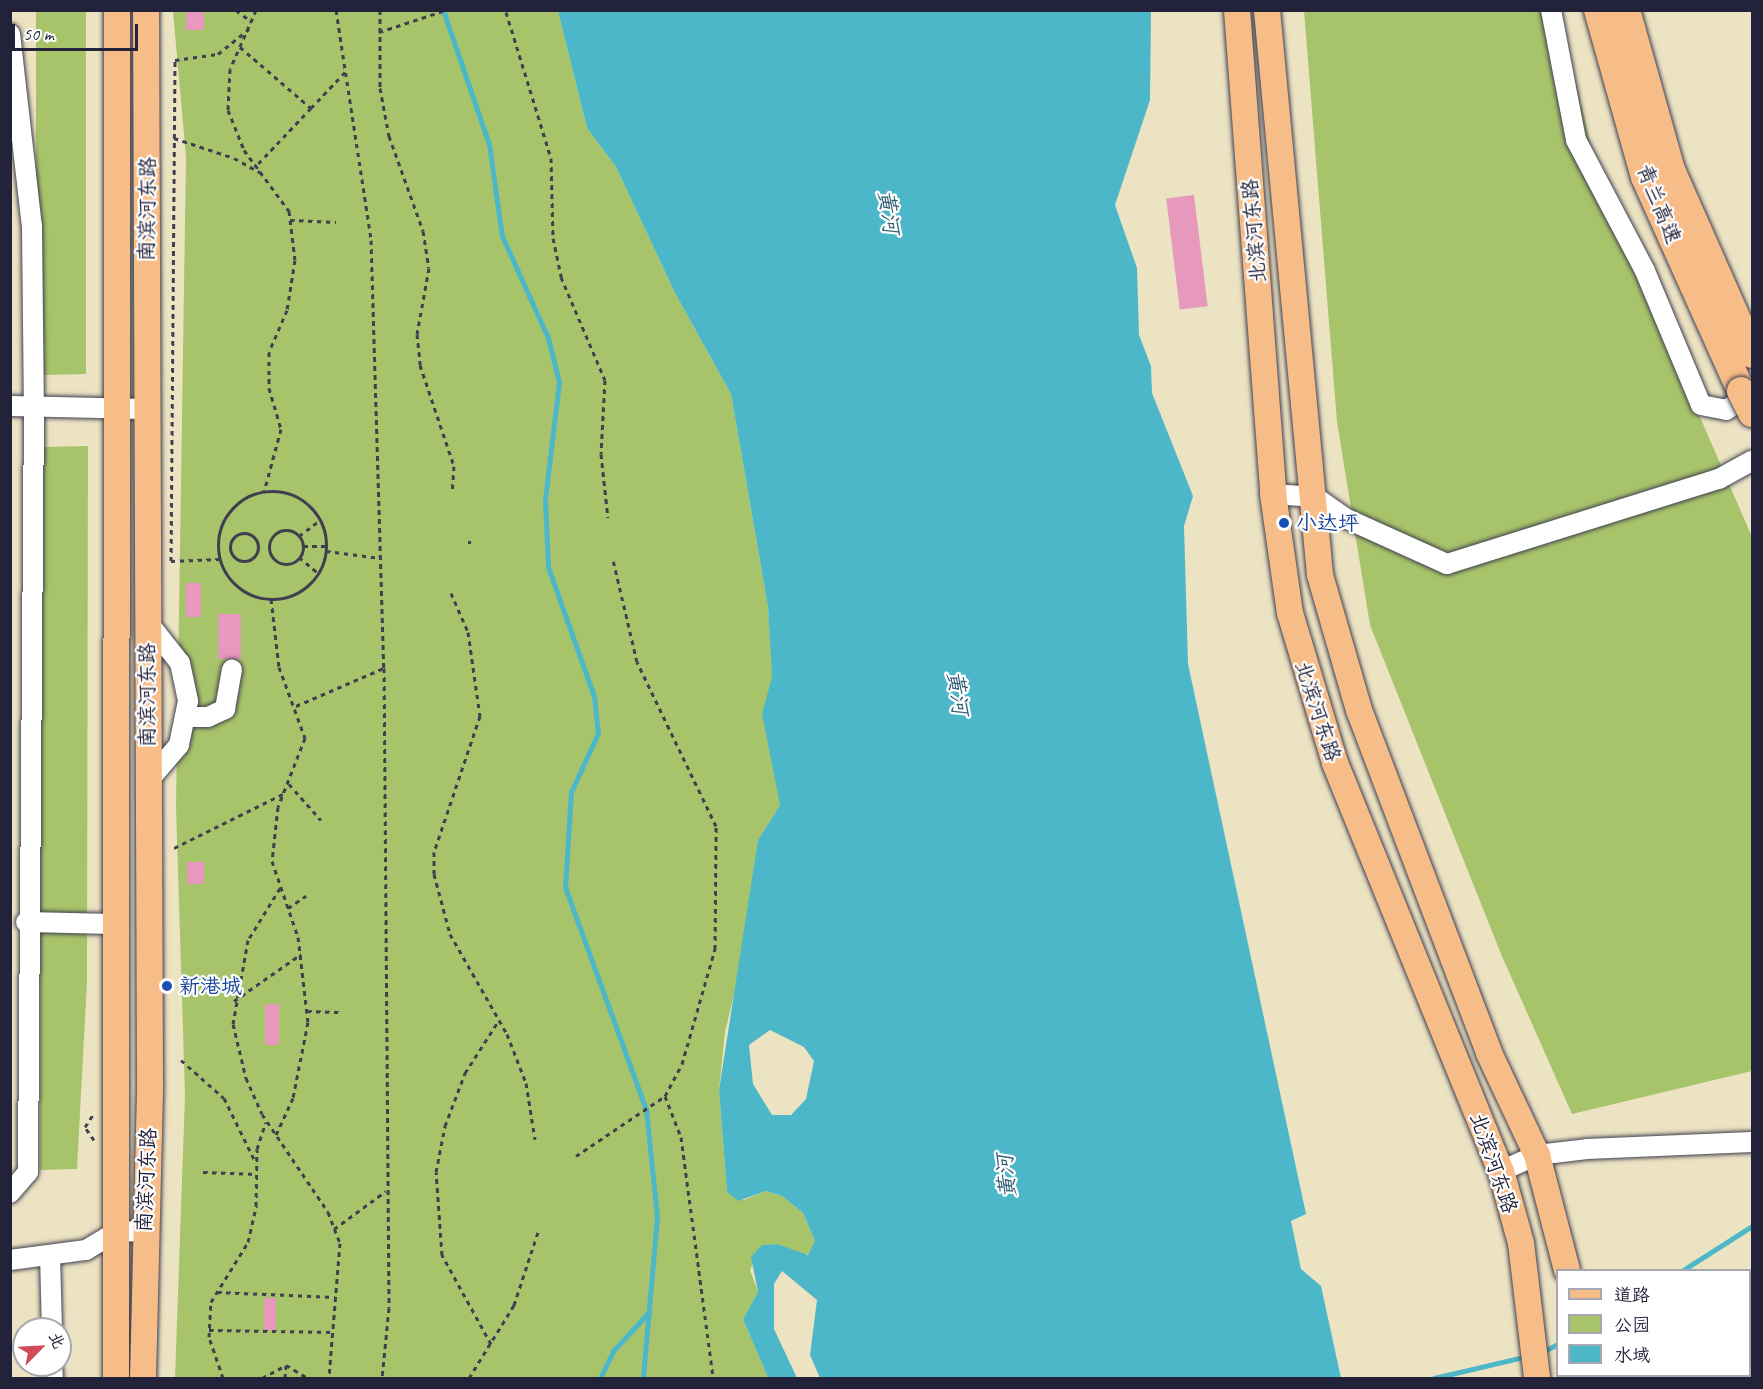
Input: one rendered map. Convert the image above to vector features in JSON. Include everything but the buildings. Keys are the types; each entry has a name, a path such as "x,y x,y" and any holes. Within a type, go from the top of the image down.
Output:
{"highway":[{"name":"青兰高速","path":"1598,10 1645,177 1749,399"},
{"name":"青兰高速","path":"1626,10 1671,170 1752,354"}],"main road":[{"name":"南滨河东路","path":"116,1378 114,924 117,10"},
{"name":"北滨河东路","path":"1237,10 1273,494 1290,613 1321,727 1501,1171 1521,1243 1537,1378"},
{"name":"北滨河东路","path":"1267,10 1315,497 1320,575 1359,710 1490,1053 1538,1155 1563,1245 1567,1269"},
{"name":"南滨河东路","path":"143,1378 142,1231 150,1085 145,409 148,12"}],"street":[{"path":"1551,10 1576,140 1645,271 1701,405 1726,410 1749,399"},
{"path":"10,34 32,226 34,403 26,922 28,1172 10,1193"},
{"path":"10,406 34,403 145,409"},
{"path":"1273,494 1315,497 1345,518 1447,564 1719,479 1752,461"},
{"path":"146,620 180,663 188,701 179,745 148,782"},
{"path":"185,717 208,717 225,709 232,670"},
{"path":"26,922 114,924"},
{"path":"1501,1171 1538,1155 1752,1142"},
{"path":"10,1260 86,1250 116,1232 142,1231"},
{"path":"50,1255 52,1317"}],"path":[{"path":"236,10 252,22"},
{"path":"256,10 230,69 228,110 244,150 265,176 290,220 295,261 287,310 269,352 269,388 280,429 264,492"},
{"path":"336,10 347,70 371,240 384,668 386,1191 389,1308 382,1378"},
{"path":"380,10 380,88 389,135 423,231 429,268 417,334 420,365 454,466 452,492"},
{"path":"379,32 446,10"},
{"path":"506,12 551,158 553,238 561,277 605,380 602,454 608,518"},
{"path":"220,559 171,561 175,60 218,54 249,29"},
{"path":"240,47 311,108"},
{"path":"257,166 347,70"},
{"path":"174,138 234,158 265,176"},
{"path":"290,220 336,222"},
{"path":"264,492 293,495 320,520 325,551 318,573 297,592 271,599 239,587 220,559 219,547 230,510 264,492"},
{"path":"299,536 320,520"},
{"path":"269,547 278,531 299,536"},
{"path":"230,547 232,539 244,533 258,547 269,547"},
{"path":"299,536 303,546 299,557"},
{"path":"303,546 325,546"},
{"path":"219,547 230,547 242,561 254,557 258,547"},
{"path":"269,547 278,562 299,557"},
{"path":"325,551 381,558"},
{"path":"299,557 318,573"},
{"path":"576,1156 665,1095 682,1064 715,950 720,855 716,826 637,662 613,560"},
{"path":"451,593 468,632 480,716 434,852 434,874 451,936 499,1020 526,1083 535,1139"},
{"path":"271,599 279,667 296,706 305,738 285,794 273,839 280,888 302,954 307,1011 293,1098 275,1137"},
{"path":"296,706 384,668"},
{"path":"290,784 321,820"},
{"path":"174,848 285,794"},
{"path":"280,888 248,940 234,1002 238,1052 266,1122 328,1212 340,1243 328,1378"},
{"path":"287,908 306,896"},
{"path":"234,1002 302,954"},
{"path":"307,1011 342,1012"},
{"path":"491,1344 442,1255 436,1172 445,1126 465,1073 499,1020"},
{"path":"181,1060 224,1098 257,1165"},
{"path":"665,1095 681,1137 712,1378"},
{"path":"224,1378 209,1330 218,1292 248,1242 257,1165 266,1122"},
{"path":"202,1172 257,1174"},
{"path":"334,1229 386,1191"},
{"path":"469,1378 514,1305 538,1232"},
{"path":"218,1292 335,1297"},
{"path":"209,1330 333,1332"},
{"path":"262,1378 286,1365"},
{"path":"285,1378 286,1365"},
{"path":"286,1365 308,1378"}],"green space":[{"path":"36,11 86,11 86,374 44,375 36,204"},
{"path":"173,11 558,11 587,128 616,167 675,293 731,394 768,607 780,805 758,840 743,957 725,1032 719,1090 727,1192 744,1200 766,1191 782,1196 803,1213 815,1241 813,1251 802,1257 777,1244 762,1245 750,1270 758,1292 743,1319 768,1378 175,1378 185,1095 176,807 186,157"},
{"path":"1304,11 1559,11 1601,188 1752,537 1752,1071 1572,1114 1501,954 1370,625 1337,422"},
{"path":"88,446 87,982 77,1169 40,1170 40,447"}],"water":[{"name":"黄河","path":"558,11 1151,11 1150,100 1115,205 1137,268 1139,335 1151,366 1152,393 1193,496 1184,526 1188,664 1306,1214 1291,1221 1301,1269 1321,1286 1341,1378 820,1378 810,1355 817,1300 782,1271 774,1284 774,1329 797,1378 768,1378 743,1319 758,1292 751,1257 762,1245 777,1244 808,1255 815,1241 803,1213 782,1196 766,1191 738,1201 727,1192 719,1090 758,840 780,805 762,714 772,677 768,607 731,394 675,293 616,167 587,128","holes":["770,1030 804,1047 814,1061 806,1099 791,1115 772,1115 753,1084 749,1045"]}],"waterway":[{"path":"443,10 489,144 502,236 548,338 559,382 545,500 548,567 594,696 598,733 571,792 565,887 646,1109 657,1217 643,1378"},
{"path":"1685,1269 1752,1226"},
{"path":"600,1378 613,1351 649,1312"},
{"path":"1540,1353 1556,1345"},
{"path":"1434,1378 1528,1356"}],"place":[{"name":"小达坪","path":"1284,523"},
{"name":"新港城","path":"167,986"}]}
